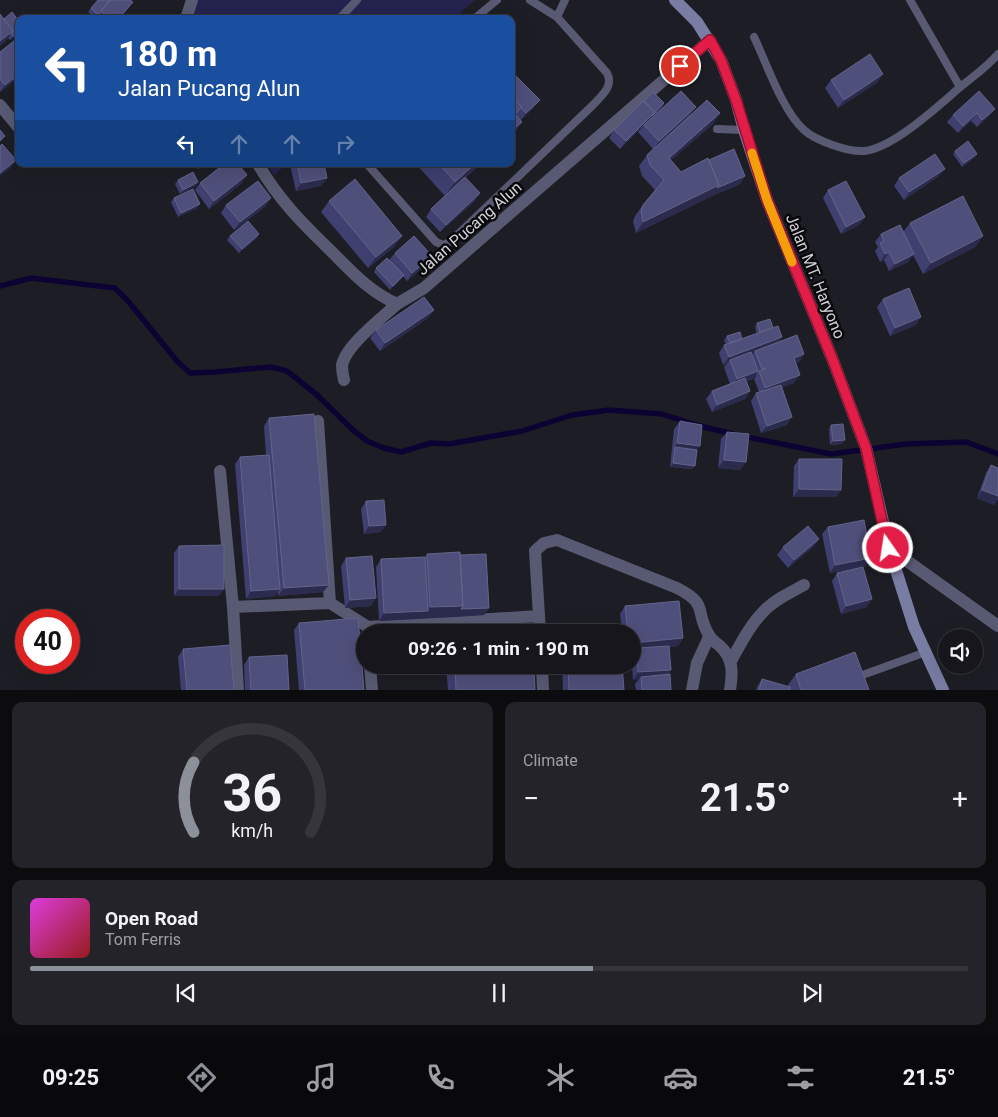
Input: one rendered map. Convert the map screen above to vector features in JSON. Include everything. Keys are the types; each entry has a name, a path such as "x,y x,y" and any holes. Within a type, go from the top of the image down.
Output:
{"street":[{"path":"187,15 192,0"},
{"name":"Jalan MT. Haryono","path":"675,0 697,22 721,60 736,100 767,200 832,358 866,448 888,548 914,627 943,690"},
{"name":"Jalan Pucang Alun","path":"344,380 342,365 347,354 360,338 397,304 424,288 710,40"},
{"path":"0,105 15,123"},
{"path":"260,167 293,214 368,288 397,304"},
{"path":"318,421 330,603"},
{"path":"220,471 233,607 238,690"},
{"path":"540,624 535,551 544,542 557,540 689,595 698,603 709,636 725,651 731,661 732,680 730,690"},
{"path":"888,548 998,626"},
{"path":"731,661 746,635 764,610 778,599 804,585"},
{"path":"233,607 330,603 360,624"},
{"path":"442,624 540,616"},
{"path":"692,690 697,664 709,636"},
{"path":"371,674 372,690"},
{"path":"543,674 544,690"}],"lane":[{"path":"343,15 357,0"},
{"path":"479,15 497,0"},
{"path":"370,167 436,242 443,245 450,242 594,104 607,90 609,80 607,73 557,17 530,0"},
{"path":"557,17 565,0"},
{"path":"910,0 960,87"},
{"path":"754,37 791,113 804,130 832,145 864,151 874,148 910,128 987,67 998,54"},
{"path":"717,129 744,130"},
{"path":"858,677 926,652"}],"shaded area":[{"path":"196,0 475,0 458,15 191,15"},
{"path":"269,167 283,167 274,175"}],"building":[{"path":"98,0 110,0 98,15 91,8"},
{"path":"110,0 130,0 133,2 122,15 106,15 101,11"},
{"path":"12,12 15,16 15,35 13,36 11,34 13,31 4,19"},
{"path":"0,14 13,31 0,41"},
{"path":"15,40 15,77 5,85 0,79 0,52"},
{"path":"870,54 883,74 844,100 831,80"},
{"path":"515,75 540,100 526,113 515,100"},
{"path":"681,91 696,107 659,141 644,125"},
{"path":"979,91 995,109 982,120 977,113 963,126 953,115"},
{"path":"653,92 664,103 652,116 655,112 644,101"},
{"path":"515,100 522,107 515,114"},
{"path":"707,100 720,113 669,158 681,172 708,158 719,185 643,222 641,211 643,205 664,180 650,165 647,155"},
{"path":"643,101 655,112 626,141 614,130"},
{"path":"515,114 522,122 515,128"},
{"path":"0,130 5,136 0,141"},
{"path":"968,141 977,154 964,163 955,151"},
{"path":"2,144 15,161 0,173 0,146"},
{"path":"734,149 745,176 717,188 719,185 709,160"},
{"path":"935,154 945,169 909,192 899,178"},
{"path":"220,167 240,167 247,175 214,201 200,183"},
{"path":"298,167 325,167 327,178 301,183"},
{"path":"442,167 472,167 455,182"},
{"path":"193,172 198,182 183,190 178,180"},
{"path":"465,177 480,193 446,225 431,209"},
{"path":"355,179 402,236 376,257 329,201"},
{"path":"258,181 271,198 240,222 226,205"},
{"path":"846,181 865,217 846,227 828,190"},
{"path":"193,189 200,204 181,213 174,198"},
{"path":"963,196 983,236 931,263 910,223"},
{"path":"248,221 259,234 242,249 230,236"},
{"path":"900,225 914,254 895,264 889,252 885,254 880,243 884,241 881,234"},
{"path":"414,236 432,256 412,273 395,253"},
{"path":"387,258 404,275 393,286 376,268"},
{"path":"909,288 921,317 895,328 883,299"},
{"path":"424,297 434,310 385,343 376,330"},
{"path":"770,319 773,328 760,332 757,323"},
{"path":"778,326 782,337 729,357 724,345"},
{"path":"740,332 742,339 730,343 727,336"},
{"path":"797,335 804,354 794,358 800,375 765,388 759,371 766,369 762,369 755,351"},
{"path":"751,352 758,371 737,379 730,360"},
{"path":"745,378 750,391 717,405 712,391"},
{"path":"781,385 792,417 767,426 756,393"},
{"path":"314,414 329,585 284,588 269,418"},
{"path":"680,421 702,425 700,446 677,443"},
{"path":"843,424 845,440 833,441 831,425"},
{"path":"727,432 749,434 746,462 724,460"},
{"path":"675,447 697,450 695,466 673,463"},
{"path":"269,455 280,589 251,591 240,457"},
{"path":"799,459 842,459 841,490 799,489"},
{"path":"991,465 998,468 998,496 982,490"},
{"path":"384,500 386,525 369,526 366,501"},
{"path":"864,520 871,558 835,565 828,527"},
{"path":"808,526 819,539 794,560 783,547"},
{"path":"224,545 224,589 179,589 179,546"},
{"path":"460,552 463,606 430,607 427,554"},
{"path":"486,554 489,608 461,609 463,606 460,555"},
{"path":"372,556 376,598 350,600 346,558"},
{"path":"425,557 428,611 384,613 381,559"},
{"path":"863,567 872,599 846,606 837,573"},
{"path":"679,601 683,638 641,642 641,624 627,624 625,606"},
{"path":"358,618 358,624 356,624 356,674 363,674 364,690 305,690 299,623"},
{"path":"230,645 234,690 187,690 183,649"},
{"path":"669,646 671,670 641,672 641,648"},
{"path":"855,652 869,690 801,690 796,674"},
{"path":"287,655 289,690 251,690 249,657"},
{"path":"455,674 534,674 535,690 456,690"},
{"path":"568,674 623,674 624,690 569,690"},
{"path":"670,674 671,690 642,690 641,677"},
{"path":"762,679 790,687 790,690 759,690"}],"waterway":[{"path":"0,286 31,278 115,288 177,361 190,373 271,367 287,371 316,394 367,441 401,452 431,443 449,444 522,431 572,415 609,410 662,414 733,434"},
{"path":"742,436 831,454 906,444 966,442 998,454"}],"slow traffic":[{"path":"752,153 767,200 792,262"}],"route":[{"path":"680,66 710,40 721,60 736,100 767,200 832,358 866,448 888,548"}]}
